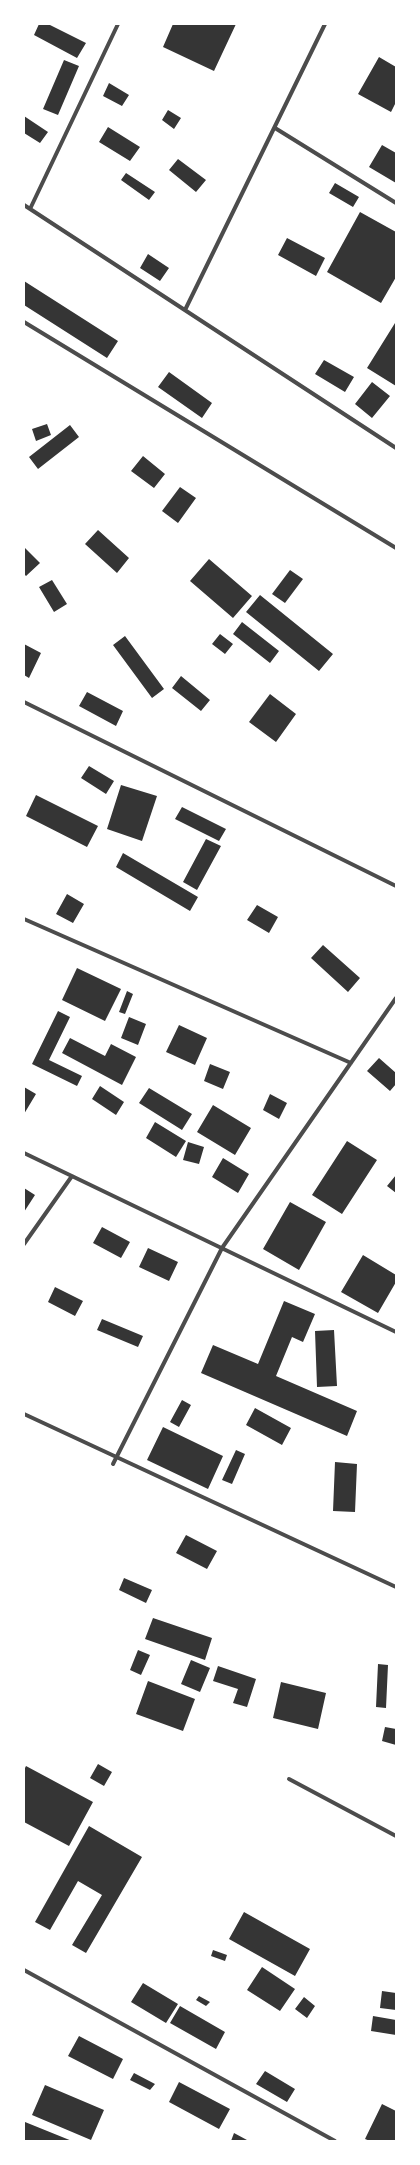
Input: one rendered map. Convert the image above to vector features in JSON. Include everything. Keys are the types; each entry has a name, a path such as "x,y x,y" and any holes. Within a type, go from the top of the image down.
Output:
{"street":[{"path":"30,209 118,24"},
{"path":"184,310 325,24"},
{"path":"275,128 396,204"},
{"path":"24,205 396,448"},
{"path":"24,322 396,548"},
{"path":"24,702 396,886"},
{"path":"24,919 351,1063"},
{"path":"113,1464 222,1248 396,998"},
{"path":"24,1153 395,1330"},
{"path":"24,1244 72,1176"},
{"path":"24,1414 396,1587"},
{"path":"289,1779 396,1836"},
{"path":"24,1970 335,2141"}],"building":[{"path":"39,24 48,24 86,43 77,58 34,35"},
{"path":"173,24 236,24 214,71 163,47"},
{"path":"379,57 396,67 396,102 391,112 358,94"},
{"path":"64,60 79,66 58,115 43,109"},
{"path":"109,83 129,95 122,106 103,96"},
{"path":"168,110 181,118 174,129 162,120"},
{"path":"24,116 48,132 40,143 24,133"},
{"path":"108,127 140,147 130,161 99,142"},
{"path":"382,145 396,153 396,183 369,167"},
{"path":"178,159 206,180 196,192 169,170"},
{"path":"126,173 155,192 149,200 121,180"},
{"path":"335,183 359,197 353,207 329,193"},
{"path":"360,212 396,232 396,277 381,303 327,272"},
{"path":"287,238 325,258 316,276 278,255"},
{"path":"148,254 169,268 160,281 140,268"},
{"path":"24,281 118,341 107,358 24,305"},
{"path":"395,323 396,324 396,386 367,368"},
{"path":"324,360 354,377 345,392 315,374"},
{"path":"169,372 212,403 202,418 158,387"},
{"path":"372,382 390,396 372,418 355,404"},
{"path":"47,424 51,435 36,441 32,429"},
{"path":"70,425 79,437 38,469 29,457"},
{"path":"143,456 165,474 154,488 131,471"},
{"path":"180,487 196,498 178,523 162,511"},
{"path":"98,530 129,558 117,573 85,544"},
{"path":"24,547 40,563 26,576 24,574"},
{"path":"209,559 252,596 233,618 190,581"},
{"path":"290,570 303,579 285,603 272,594"},
{"path":"52,580 67,604 54,612 39,587"},
{"path":"260,595 333,654 319,671 246,612"},
{"path":"242,622 279,651 270,663 233,634"},
{"path":"220,634 233,644 225,654 212,644"},
{"path":"125,636 164,689 152,698 113,645"},
{"path":"24,644 41,653 29,678 24,675"},
{"path":"181,676 210,700 201,711 172,688"},
{"path":"87,692 123,711 116,726 79,706"},
{"path":"270,694 296,714 276,742 249,722"},
{"path":"89,766 114,781 106,794 81,778"},
{"path":"121,785 157,796 142,841 107,829"},
{"path":"36,795 98,826 87,847 26,816"},
{"path":"182,807 226,829 219,841 175,819"},
{"path":"206,839 221,846 197,890 183,882"},
{"path":"123,853 198,897 190,911 116,867"},
{"path":"67,894 84,904 73,923 56,914"},
{"path":"257,905 278,917 269,933 247,920"},
{"path":"323,945 360,978 348,992 311,958"},
{"path":"77,968 121,989 105,1021 62,1000"},
{"path":"127,991 133,994 125,1014 119,1012"},
{"path":"58,1011 70,1017 49,1060 82,1076 77,1086 32,1064"},
{"path":"129,1017 146,1024 138,1045 121,1038"},
{"path":"179,1025 207,1038 195,1065 166,1052"},
{"path":"70,1038 105,1056 111,1044 136,1057 122,1085 62,1053"},
{"path":"379,1058 396,1073 396,1084 390,1091 367,1071"},
{"path":"210,1064 230,1072 223,1089 204,1081"},
{"path":"100,1086 124,1102 116,1115 92,1099"},
{"path":"24,1087 36,1094 24,1114"},
{"path":"149,1088 192,1114 182,1130 139,1103"},
{"path":"270,1094 287,1103 279,1119 263,1110"},
{"path":"213,1105 251,1128 235,1155 197,1132"},
{"path":"155,1122 186,1141 176,1157 146,1138"},
{"path":"347,1141 377,1160 342,1214 312,1195"},
{"path":"188,1142 204,1147 199,1164 183,1160"},
{"path":"223,1158 249,1174 238,1193 212,1177"},
{"path":"396,1175 396,1193 387,1186"},
{"path":"24,1188 35,1195 24,1212"},
{"path":"290,1202 326,1222 299,1270 263,1249"},
{"path":"102,1227 130,1242 121,1258 93,1243"},
{"path":"148,1248 178,1262 169,1281 139,1267"},
{"path":"363,1255 396,1275 396,1282 378,1313 341,1292"},
{"path":"55,1287 83,1301 75,1316 48,1302"},
{"path":"284,1301 315,1314 303,1342 292,1337 276,1376 357,1411 347,1436 201,1373 213,1345 258,1364"},
{"path":"102,1319 143,1336 138,1347 97,1330"},
{"path":"334,1330 337,1386 317,1387 315,1331"},
{"path":"182,1400 191,1405 179,1427 170,1422"},
{"path":"255,1408 291,1428 282,1445 246,1425"},
{"path":"163,1427 223,1456 208,1489 147,1460"},
{"path":"236,1450 245,1454 232,1484 222,1480"},
{"path":"335,1462 357,1464 355,1512 333,1511"},
{"path":"186,1535 217,1551 207,1569 176,1553"},
{"path":"124,1578 152,1590 146,1603 119,1590"},
{"path":"153,1618 212,1638 205,1660 145,1639"},
{"path":"138,1650 150,1655 141,1675 130,1670"},
{"path":"191,1660 210,1668 200,1692 181,1684"},
{"path":"378,1664 388,1665 386,1708 376,1707"},
{"path":"218,1666 256,1679 247,1707 233,1703 238,1689 213,1681"},
{"path":"148,1681 195,1699 183,1731 136,1714"},
{"path":"281,1682 326,1693 318,1729 273,1718"},
{"path":"385,1727 396,1729 396,1745 382,1741"},
{"path":"98,1764 112,1772 104,1786 90,1778"},
{"path":"26,1766 93,1802 69,1846 24,1822 24,1770"},
{"path":"89,1826 142,1857 86,1953 72,1945 102,1895 78,1881 50,1930 35,1922"},
{"path":"244,1912 310,1949 295,1976 229,1939"},
{"path":"213,1950 227,1955 225,1961 211,1956"},
{"path":"262,1967 295,1989 280,2011 247,1990"},
{"path":"143,1983 178,2004 166,2023 131,2002"},
{"path":"382,1991 396,1993 396,2010 380,2008"},
{"path":"199,1996 210,2002 206,2006 196,2000"},
{"path":"304,1997 315,2006 307,2018 295,2009"},
{"path":"180,2006 225,2032 216,2049 170,2023"},
{"path":"373,2016 396,2020 396,2035 371,2031"},
{"path":"79,2036 123,2059 113,2079 68,2056"},
{"path":"265,2071 295,2089 287,2102 256,2084"},
{"path":"134,2073 155,2084 150,2090 130,2080"},
{"path":"179,2082 230,2109 219,2129 169,2102"},
{"path":"45,2085 104,2110 91,2140 32,2115"},
{"path":"382,2104 396,2111 396,2141 370,2141 365,2139"},
{"path":"25,2122 72,2141 24,2141"},
{"path":"234,2133 247,2140 247,2141 231,2141"}]}
